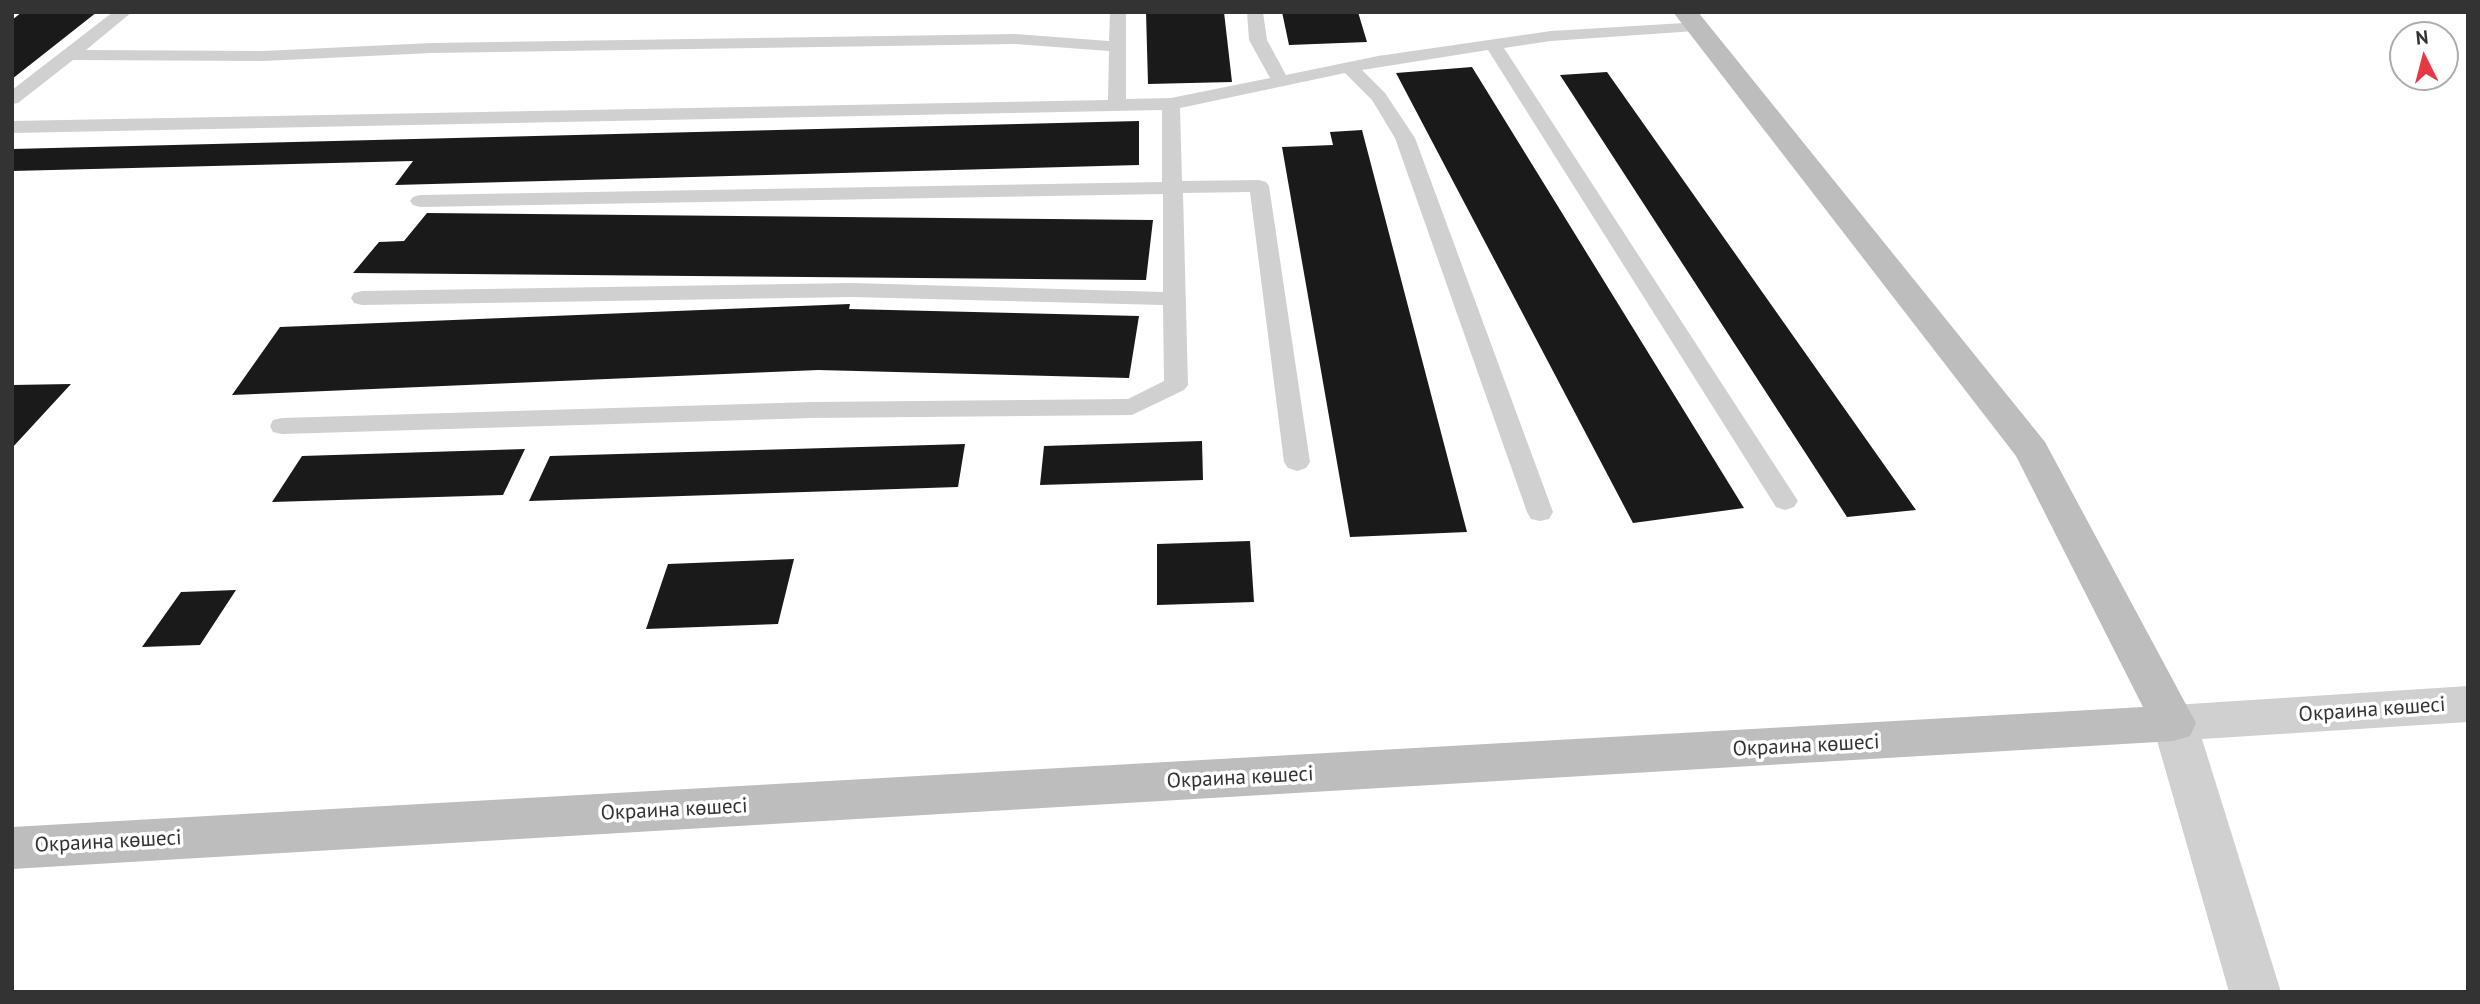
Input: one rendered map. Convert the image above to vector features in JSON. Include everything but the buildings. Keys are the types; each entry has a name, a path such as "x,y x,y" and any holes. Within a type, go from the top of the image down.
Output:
{"main road":[{"path":"1690,19 2032,451 2174,723"},
{"name":"Окраина көшесі","path":"12,848 2174,723"}],"street":[{"name":"Окраина көшесі","path":"2174,723 2468,704"},
{"path":"2174,723 2255,992"}],"lane":[{"path":"12,99 124,12"},
{"path":"1117,105 1118,12"},
{"path":"1255,12 1258,40 1280,81"},
{"path":"12,127 1171,104 1349,67 1493,44 1690,19"},
{"path":"69,55 263,56 432,48 1015,39 1118,47"},
{"path":"1493,44 1785,501"},
{"path":"1349,67 1379,97 1405,138 1540,512"},
{"path":"282,426 813,411 1132,407 1176,385 1171,104"},
{"path":"420,201 1259,186 1297,462"},
{"path":"362,299 852,290 1174,299"}]}
